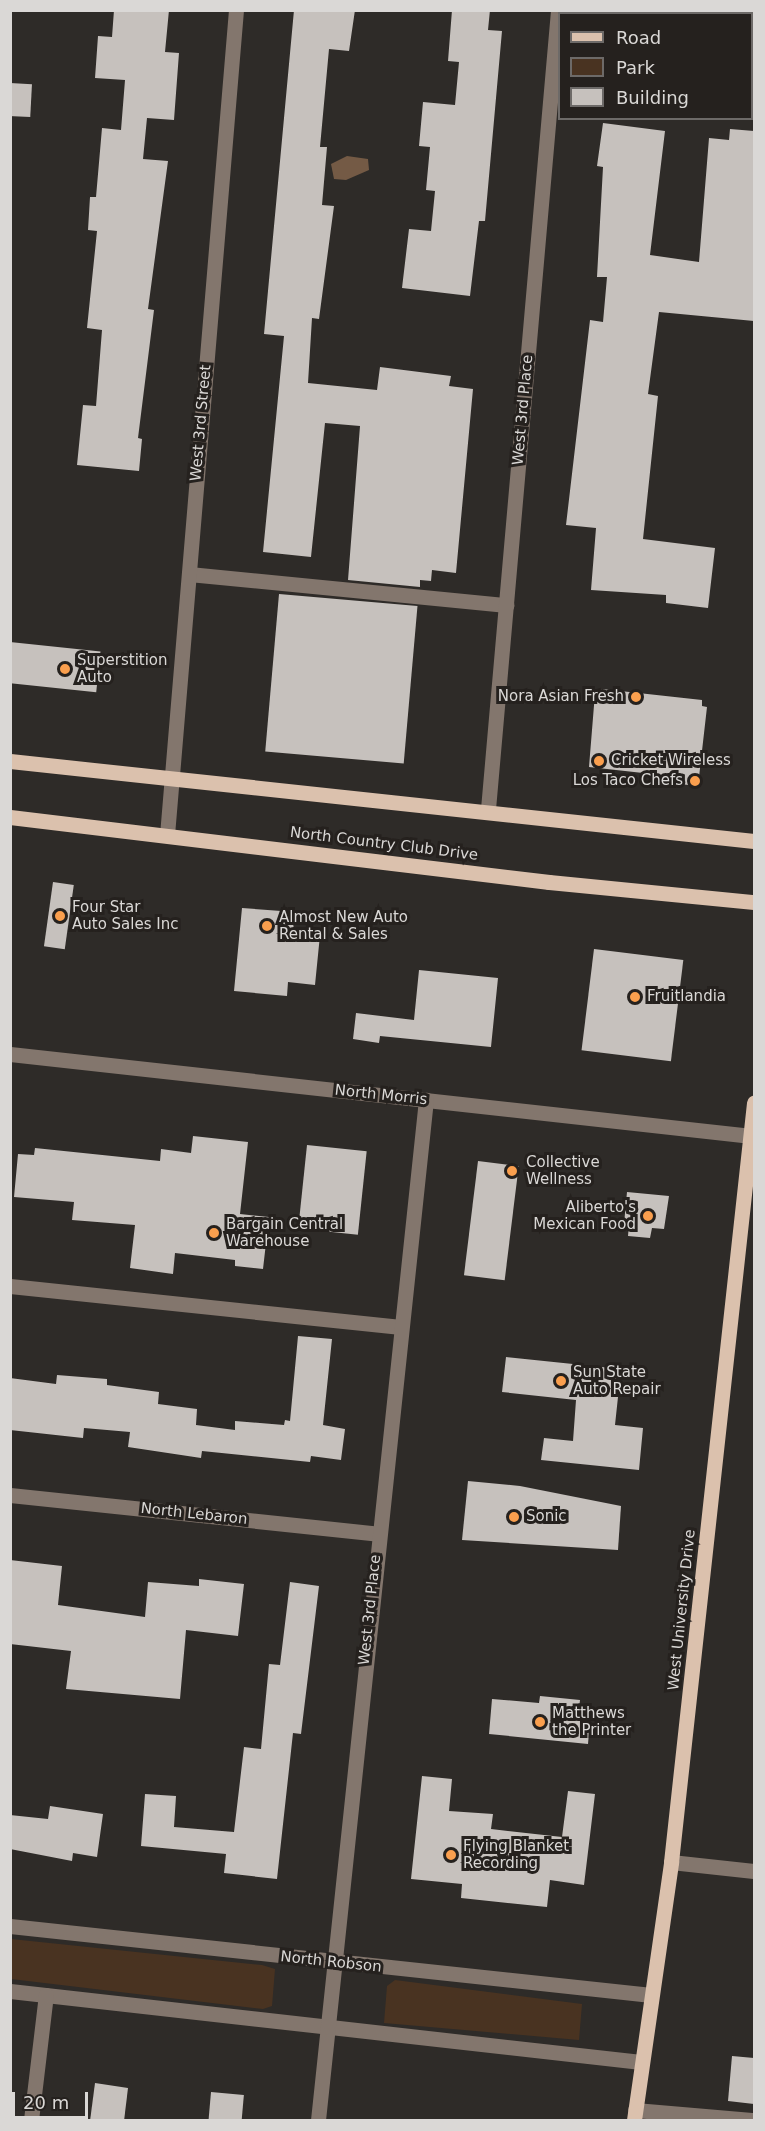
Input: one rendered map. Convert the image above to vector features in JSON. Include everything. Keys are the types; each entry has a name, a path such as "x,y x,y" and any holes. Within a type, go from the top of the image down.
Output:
{"main road":[{"path":"10,761 488,809 754,841"},
{"name":"North Country Club Drive","path":"10,817 549,882 754,902"},
{"name":"West University Drive","path":"634,2115 671,1862 754,1103"}],"street":[{"name":"West 3rd Street","path":"167,835 236,10"},
{"name":"West 3rd Place","path":"488,809 558,10"},
{"path":"189,574 506,605"},
{"name":"North Morris","path":"10,1054 751,1136"},
{"name":"West 3rd Place","path":"318,2121 336,1963 378,1534 426,1100"},
{"path":"10,1286 401,1327"},
{"name":"North Lebaron","path":"10,1495 378,1534"},
{"path":"671,1862 754,1871"},
{"name":"North Robson","path":"10,1926 336,1963 651,1995"},
{"path":"10,1991 641,2062"},
{"path":"31,2121 46,1995"},
{"path":"634,2115 752,2121"}],"green space":[{"path":"11,1939 262,1965 275,1969 272,2006 263,2009 11,1979"},
{"path":"395,1980 582,2004 579,2040 384,2023 387,1986"}],"shaded area":[{"path":"347,156 368,159 369,170 346,180 334,179 331,164"}],"building":[{"path":"114,10 169,10 165,52 179,53 174,120 147,118 143,159 168,161 148,309 154,310 138,438 142,439 139,471 77,465 83,405 96,406 102,330 87,328 97,231 88,230 90,197 96,197 102,128 121,130 125,80 95,78 98,36 112,37"},
{"path":"294,10 355,10 349,51 329,49 320,147 327,147 322,205 334,206 319,319 312,318 308,383 377,390 380,367 451,376 449,386 473,389 456,573 432,570 431,581 420,580 420,587 348,580 360,426 325,423 311,557 263,552 284,336 264,334"},
{"path":"452,10 490,10 488,30 502,31 485,221 479,221 470,296 402,288 409,229 431,231 435,191 426,190 430,147 419,146 423,102 455,105 459,62 448,61"},
{"path":"10,83 32,84 30,117 10,116"},
{"path":"603,123 665,131 650,255 699,262 709,138 729,140 730,129 754,131 754,321 659,312 648,394 658,396 643,539 715,548 708,608 666,603 666,595 591,590 596,528 566,525 590,320 603,322 607,277 597,277 603,167 597,166"},
{"path":"279,594 417,606 404,764 265,751"},
{"name":"Superstition Auto","path":"10,642 101,652 96,692 10,683"},
{"path":"602,689 702,700 702,706 707,707 698,786 661,782 661,775 589,767 595,693"},
{"name":"Four Star Auto Sales Inc","path":"53,882 74,885 65,949 44,946"},
{"path":"242,908 295,912 293,932 320,935 315,985 288,982 287,996 234,991"},
{"name":"Fruitlandia","path":"594,949 683,960 671,1061 582,1050"},
{"path":"419,970 498,978 491,1047 380,1036 379,1043 353,1039 356,1013 414,1020"},
{"path":"193,1136 248,1142 240,1214 269,1217 263,1269 235,1266 235,1260 175,1253 173,1274 130,1268 135,1225 72,1220 74,1202 14,1197 18,1154 34,1155 35,1148 160,1161 161,1149 191,1153"},
{"path":"307,1145 367,1151 358,1235 298,1229"},
{"path":"478,1161 519,1166 505,1280 464,1275"},
{"name":"Aliberto's Mexican Food","path":"627,1192 669,1196 664,1229 652,1228 650,1238 628,1236 629,1224 624,1224"},
{"path":"298,1336 332,1339 323,1425 345,1429 341,1460 311,1456 310,1462 202,1451 201,1458 128,1447 130,1432 84,1428 83,1438 10,1430 10,1378 56,1384 57,1375 107,1379 107,1385 159,1392 158,1404 197,1409 196,1425 235,1430 235,1421 284,1425 285,1420 290,1421"},
{"path":"506,1357 621,1369 615,1425 643,1428 639,1470 541,1460 544,1438 573,1441 576,1400 502,1392"},
{"name":"Sonic","path":"468,1481 520,1486 621,1506 618,1550 462,1540"},
{"path":"10,1560 62,1566 58,1605 145,1617 148,1582 199,1586 199,1579 244,1584 238,1636 186,1630 180,1699 66,1689 71,1651 10,1644"},
{"path":"290,1582 319,1586 301,1734 293,1733 277,1879 224,1873 226,1854 141,1846 145,1794 176,1796 174,1827 234,1832 244,1747 261,1749 269,1664 280,1665"},
{"name":"Matthews the Printer","path":"540,1696 580,1700 579,1709 591,1710 588,1744 489,1734 492,1699 539,1703"},
{"path":"422,1776 452,1779 449,1811 493,1814 491,1829 562,1837 568,1791 595,1794 584,1885 550,1880 547,1907 461,1898 462,1884 411,1879"},
{"path":"50,1806 103,1814 97,1857 73,1853 72,1861 10,1849 10,1815 48,1819"},
{"path":"732,2056 754,2058 754,2104 728,2101"},
{"path":"95,2083 128,2088 124,2121 90,2121"},
{"path":"211,2092 244,2095 242,2120 209,2120"}],"place":[{"name":"Superstition Auto","path":"65,669"},
{"name":"Nora Asian Fresh","path":"636,697"},
{"name":"Cricket Wireless","path":"599,761"},
{"name":"Los Taco Chefs","path":"695,781"},
{"name":"Four Star Auto Sales Inc","path":"60,916"},
{"name":"Almost New Auto Rental & Sales","path":"267,926"},
{"name":"Fruitlandia","path":"635,997"},
{"name":"Collective Wellness","path":"512,1171"},
{"name":"Aliberto's Mexican Food","path":"648,1216"},
{"name":"Bargain Central Warehouse","path":"214,1233"},
{"name":"Sun State Auto Repair","path":"561,1381"},
{"name":"Sonic","path":"514,1517"},
{"name":"Matthews the Printer","path":"540,1722"},
{"name":"Flying Blanket Recording","path":"451,1855"}]}
